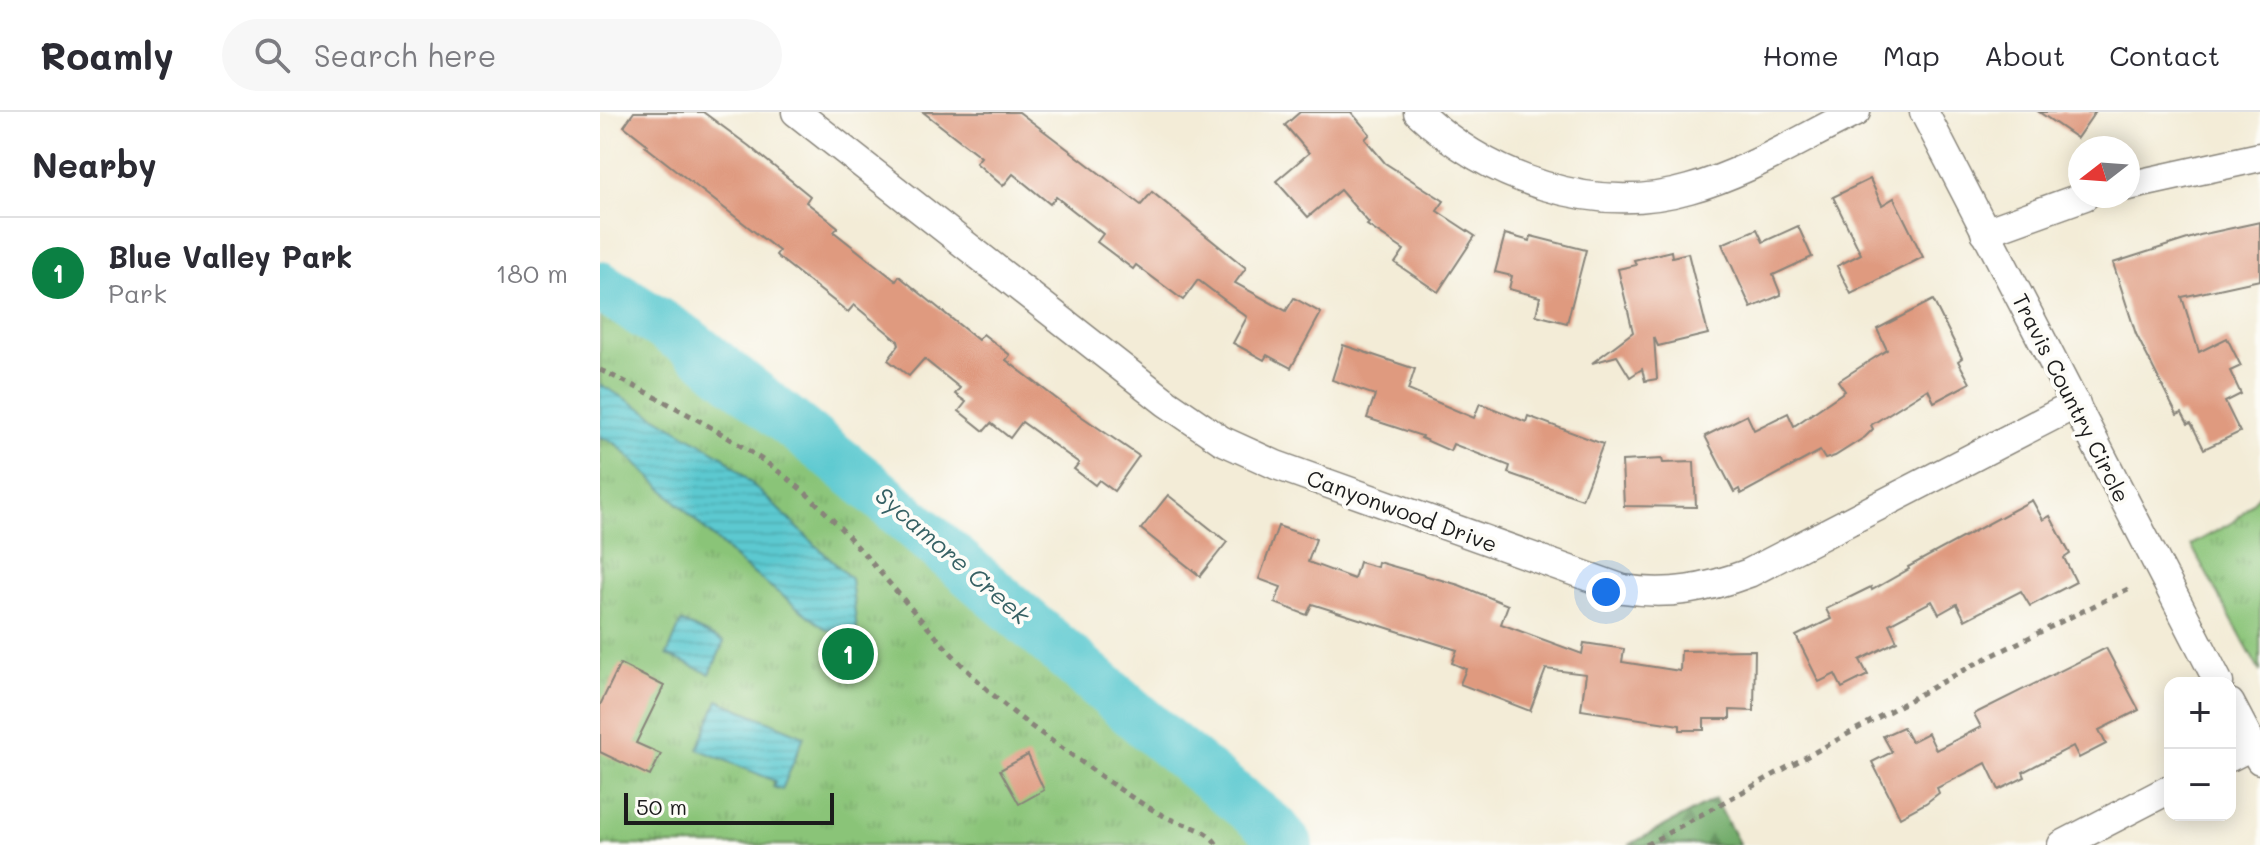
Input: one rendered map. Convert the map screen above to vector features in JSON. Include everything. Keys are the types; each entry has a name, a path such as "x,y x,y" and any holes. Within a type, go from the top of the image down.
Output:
{"street":[{"path":"1418,112 1454,142 1518,176 1590,197 1626,198 1658,196 1722,178 1856,112"},
{"name":"Travis Country Circle","path":"1924,112 2216,677"},
{"name":"Canyonwood Drive","path":"807,115 1167,403 1221,440 1290,470 1623,589 1684,592 1713,587 1749,573 2076,404"},
{"path":"2140,183 2260,157"},
{"path":"1985,232 2068,202"},
{"path":"2236,721 2247,754"},
{"path":"2062,845 2164,792"}],"path":[{"path":"600,370 729,439 810,497 968,670 1033,728 1154,811 1213,837 1217,845"},
{"path":"1646,845 1975,664 2132,587"}],"green space":[{"path":"600,262 775,393 1002,575 1217,757 1306,845 600,845"},
{"path":"2260,494 2260,672 2191,545 2235,521"},
{"path":"1715,799 1740,845 1629,845"}],"water":[{"path":"600,384 724,457 851,579 857,631 827,630 742,565 615,443 600,437"},
{"path":"681,622 724,642 710,674 667,655"},
{"path":"718,700 804,736 782,790 773,787 775,781 698,749"}],"building":[{"path":"634,112 703,112 749,146 810,196 806,202 838,227 834,232 896,281 899,276 978,340 983,334 1010,355 1006,360 1139,456 1114,491 1099,480 1095,485 1074,469 1079,463 1022,422 1010,438 991,423 984,431 959,411 966,402 955,394 960,388 924,359 909,376 888,360 899,345 898,341 854,305 848,312 778,257 779,251 645,146 647,144 624,126"},
{"path":"923,112 1019,112 1141,205 1152,192 1246,268 1235,283 1286,311 1294,298 1321,313 1291,368 1267,355 1264,360 1233,343 1247,317 1198,280 1183,300 1136,265 1133,269 1097,242 1103,234 1056,197 1050,204 1013,174 1003,186 976,163 981,157"},
{"path":"1300,112 1351,112 1370,134 1365,139 1385,163 1444,201 1437,211 1475,236 1438,292 1395,263 1404,250 1367,225 1369,223 1340,190 1308,217 1276,181 1309,153 1285,125"},
{"path":"2039,112 2095,112 2078,136"},
{"path":"1870,179 1882,205 1894,198 1923,257 1851,294 1837,266 1861,254 1833,197"},
{"path":"2260,222 2260,280 2182,297 2199,352 2227,338 2241,366 2230,371 2241,394 2225,402 2240,432 2204,449 2191,423 2188,424 2182,413 2177,415 2136,334 2113,263 2200,235"},
{"path":"1798,226 1812,257 1773,275 1781,295 1751,308 1722,244 1757,229 1763,242"},
{"path":"1505,234 1530,241 1531,236 1586,250 1567,323 1536,315 1540,297 1509,289 1512,276 1495,272"},
{"path":"1671,251 1672,257 1688,253 1708,334 1658,346 1654,337 1657,379 1645,381 1642,369 1630,377 1617,356 1592,363 1633,332 1618,269 1636,265 1634,260"},
{"path":"1933,300 1962,358 1958,361 1970,383 1934,402 1928,389 1871,425 1873,429 1865,437 1835,456 1825,459 1820,451 1741,494 1739,489 1734,492 1705,436 1747,415 1754,430 1788,413 1794,426 1845,391 1838,381 1887,350 1877,329"},
{"path":"1343,345 1415,369 1408,390 1474,418 1480,403 1526,422 1528,416 1603,444 1582,499 1508,473 1510,466 1453,444 1450,451 1422,436 1367,418 1375,395 1332,380"},
{"path":"1662,459 1663,463 1694,462 1696,507 1624,506 1622,461"},
{"path":"1168,495 1227,542 1200,576 1141,529"},
{"path":"2032,500 2043,520 2050,516 2070,554 2064,558 2076,582 2030,606 2021,591 1965,620 1957,604 1939,614 1932,601 1889,624 1897,641 1860,660 1868,675 1842,688 1835,674 1819,682 1796,636 1831,619 1826,609 1871,587 1872,590"},
{"path":"1278,526 1316,539 1308,562 1354,579 1359,562 1377,567 1378,562 1459,585 1508,605 1501,624 1582,654 1584,643 1624,649 1622,662 1680,671 1681,651 1755,650 1754,711 1730,710 1730,719 1704,719 1704,730 1680,730 1680,725 1581,710 1586,674 1546,669 1530,711 1460,684 1466,669 1452,663 1457,650 1312,604 1307,615 1275,603 1281,587 1259,579"},
{"path":"2106,648 2139,710 2099,730 2106,744 2079,758 2073,746 2023,772 2025,777 1999,790 1986,763 1937,788 1939,793 1900,817 1872,762 1892,752 1883,736 1903,727 1911,742 1928,733 1936,750 1981,727 1974,714"},
{"path":"620,664 664,686 636,743 661,754 650,776 600,752 600,705"},
{"path":"1028,755 1044,790 1019,804 1000,770"}],"waterway":[{"name":"Sycamore Creek","path":"600,286 687,341 864,481 1163,739 1276,830 1288,845"}],"place":[{"name":"Blue Valley Park","path":"848,654"}]}
